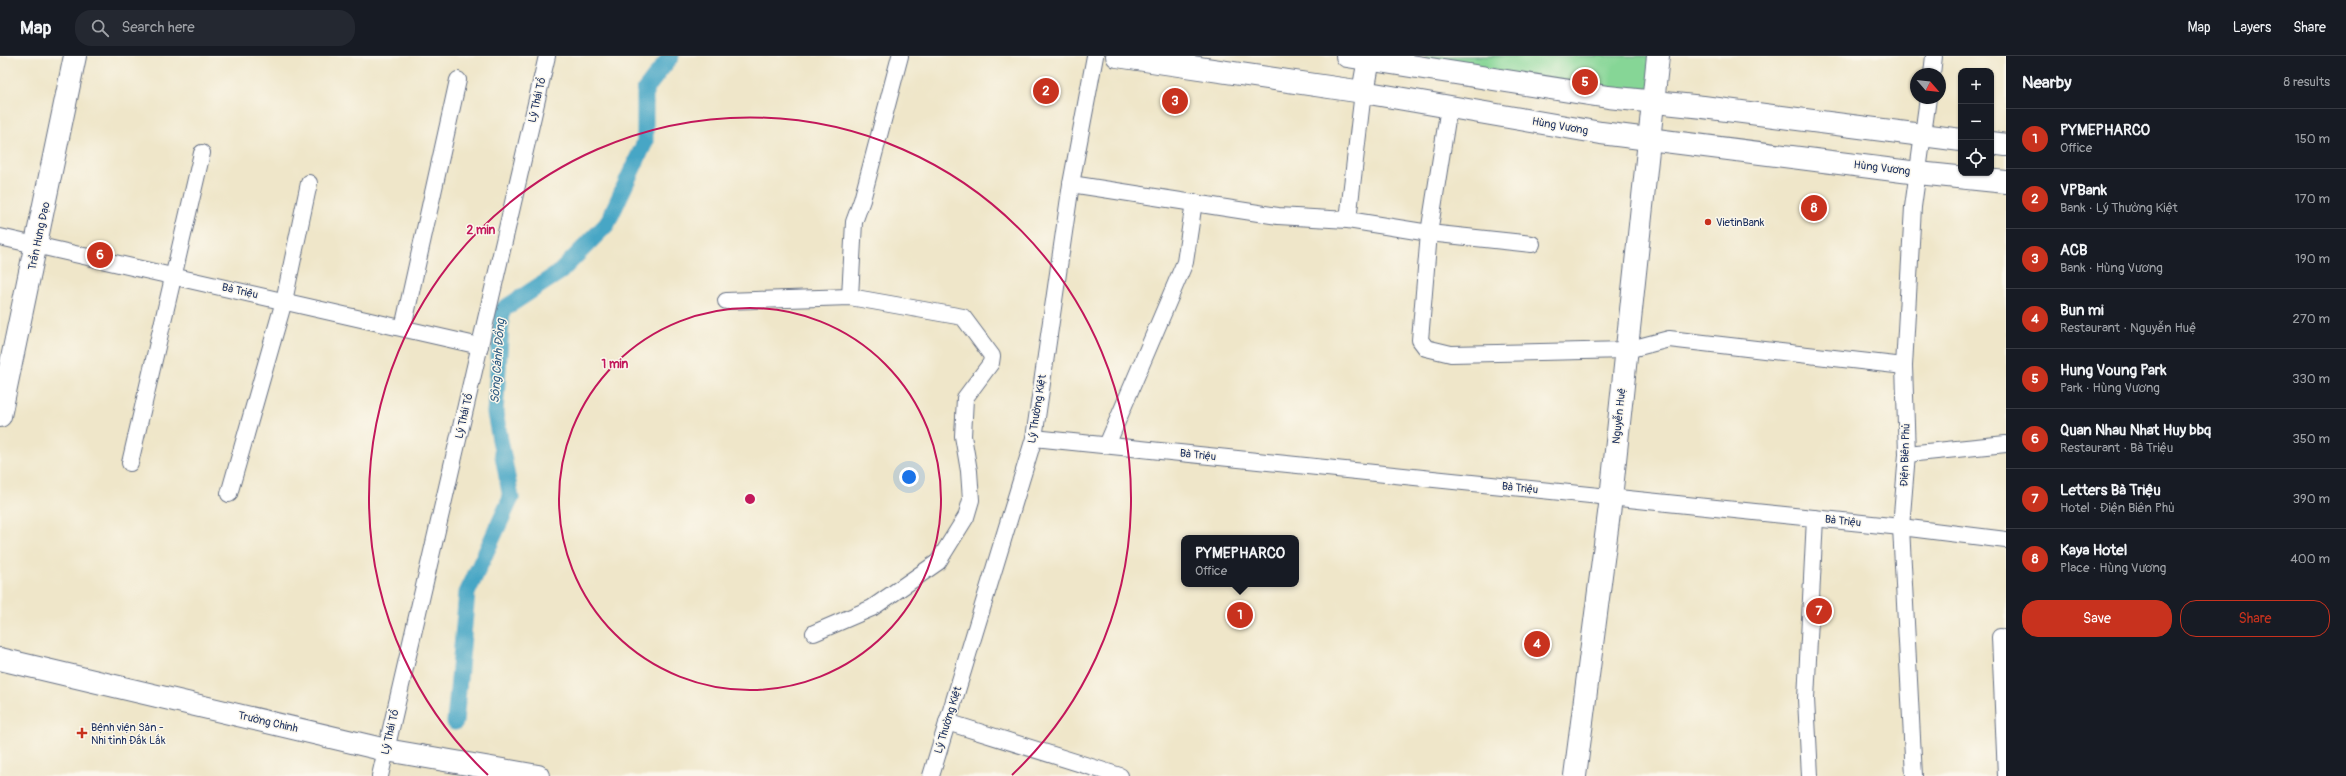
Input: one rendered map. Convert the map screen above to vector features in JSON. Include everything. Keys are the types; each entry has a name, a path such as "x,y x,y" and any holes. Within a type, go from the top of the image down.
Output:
{"main road":[{"name":"Trần Hưng Đạo","path":"0,416 37,245 75,56"},
{"name":"Hùng Vương","path":"1117,56 1363,92 1601,133 1918,173 2006,182"},
{"path":"1347,56 1608,97 1653,101 1958,140"},
{"name":"Nguyễn Huệ","path":"1575,776 1611,498 1658,56"},
{"path":"1363,92 1369,59"},
{"path":"1994,143 2006,145"},
{"name":"Trường Chinh","path":"0,659 386,750 538,776"}],"street":[{"name":"Lý Thái Tổ","path":"380,776 547,56"},
{"path":"850,297 854,222 862,200 900,56"},
{"name":"Lý Thường Kiệt","path":"931,776 1034,438 1071,184 1095,56"},
{"path":"1933,68 1934,56"},
{"path":"403,328 458,80"},
{"path":"1348,220 1363,92"},
{"name":"Điện Biên Phủ","path":"1914,776 1901,526 1907,454 1904,366 1913,207 1927,104"},
{"path":"1449,107 1429,233 1420,340 1426,348 1451,354 1627,350 1669,339 1904,366"},
{"path":"130,463 175,276 202,153"},
{"path":"229,494 284,301 309,183"},
{"path":"1071,184 1278,216 1348,220 1429,233 1532,244"},
{"path":"1106,445 1185,262 1194,202"},
{"name":"Bà Triệu","path":"0,237 480,346"},
{"path":"726,301 850,297 963,317 992,356 991,363 965,398 963,436 969,471 971,500 966,517 938,562 872,608 814,633"},
{"name":"Bà Triệu","path":"1034,438 1611,498 1901,526 2006,540"},
{"path":"1907,454 2006,444"},
{"path":"1810,776 1806,699 1815,518"},
{"path":"2000,637 2006,776"},
{"path":"947,722 1120,776"}],"green space":[{"path":"1426,56 1657,56 1653,101 1424,67"}],"waterway":[{"name":"Sông Cánh Đồng","path":"455,722 467,593 511,498 495,413 502,310 560,272 607,224 645,142 645,90 671,56"}],"place":[{"name":"Hung Voung Park","path":"1585,82"},
{"name":"VPBank","path":"1046,91"},
{"name":"ACB","path":"1175,101"},
{"name":"Kaya Hotel","path":"1814,208"},
{"name":"VietinBank","path":"1708,222"},
{"name":"Quan Nhau Nhat Huy bbq","path":"100,255"},
{"name":"Letters Bà Triệu","path":"1819,611"},
{"name":"PYMEPHARCO","path":"1240,615"},
{"name":"Bun mi","path":"1537,644"},
{"name":"Bệnh viện Sản - Nhi tỉnh Đắk Lắk","path":"82,733"}]}
